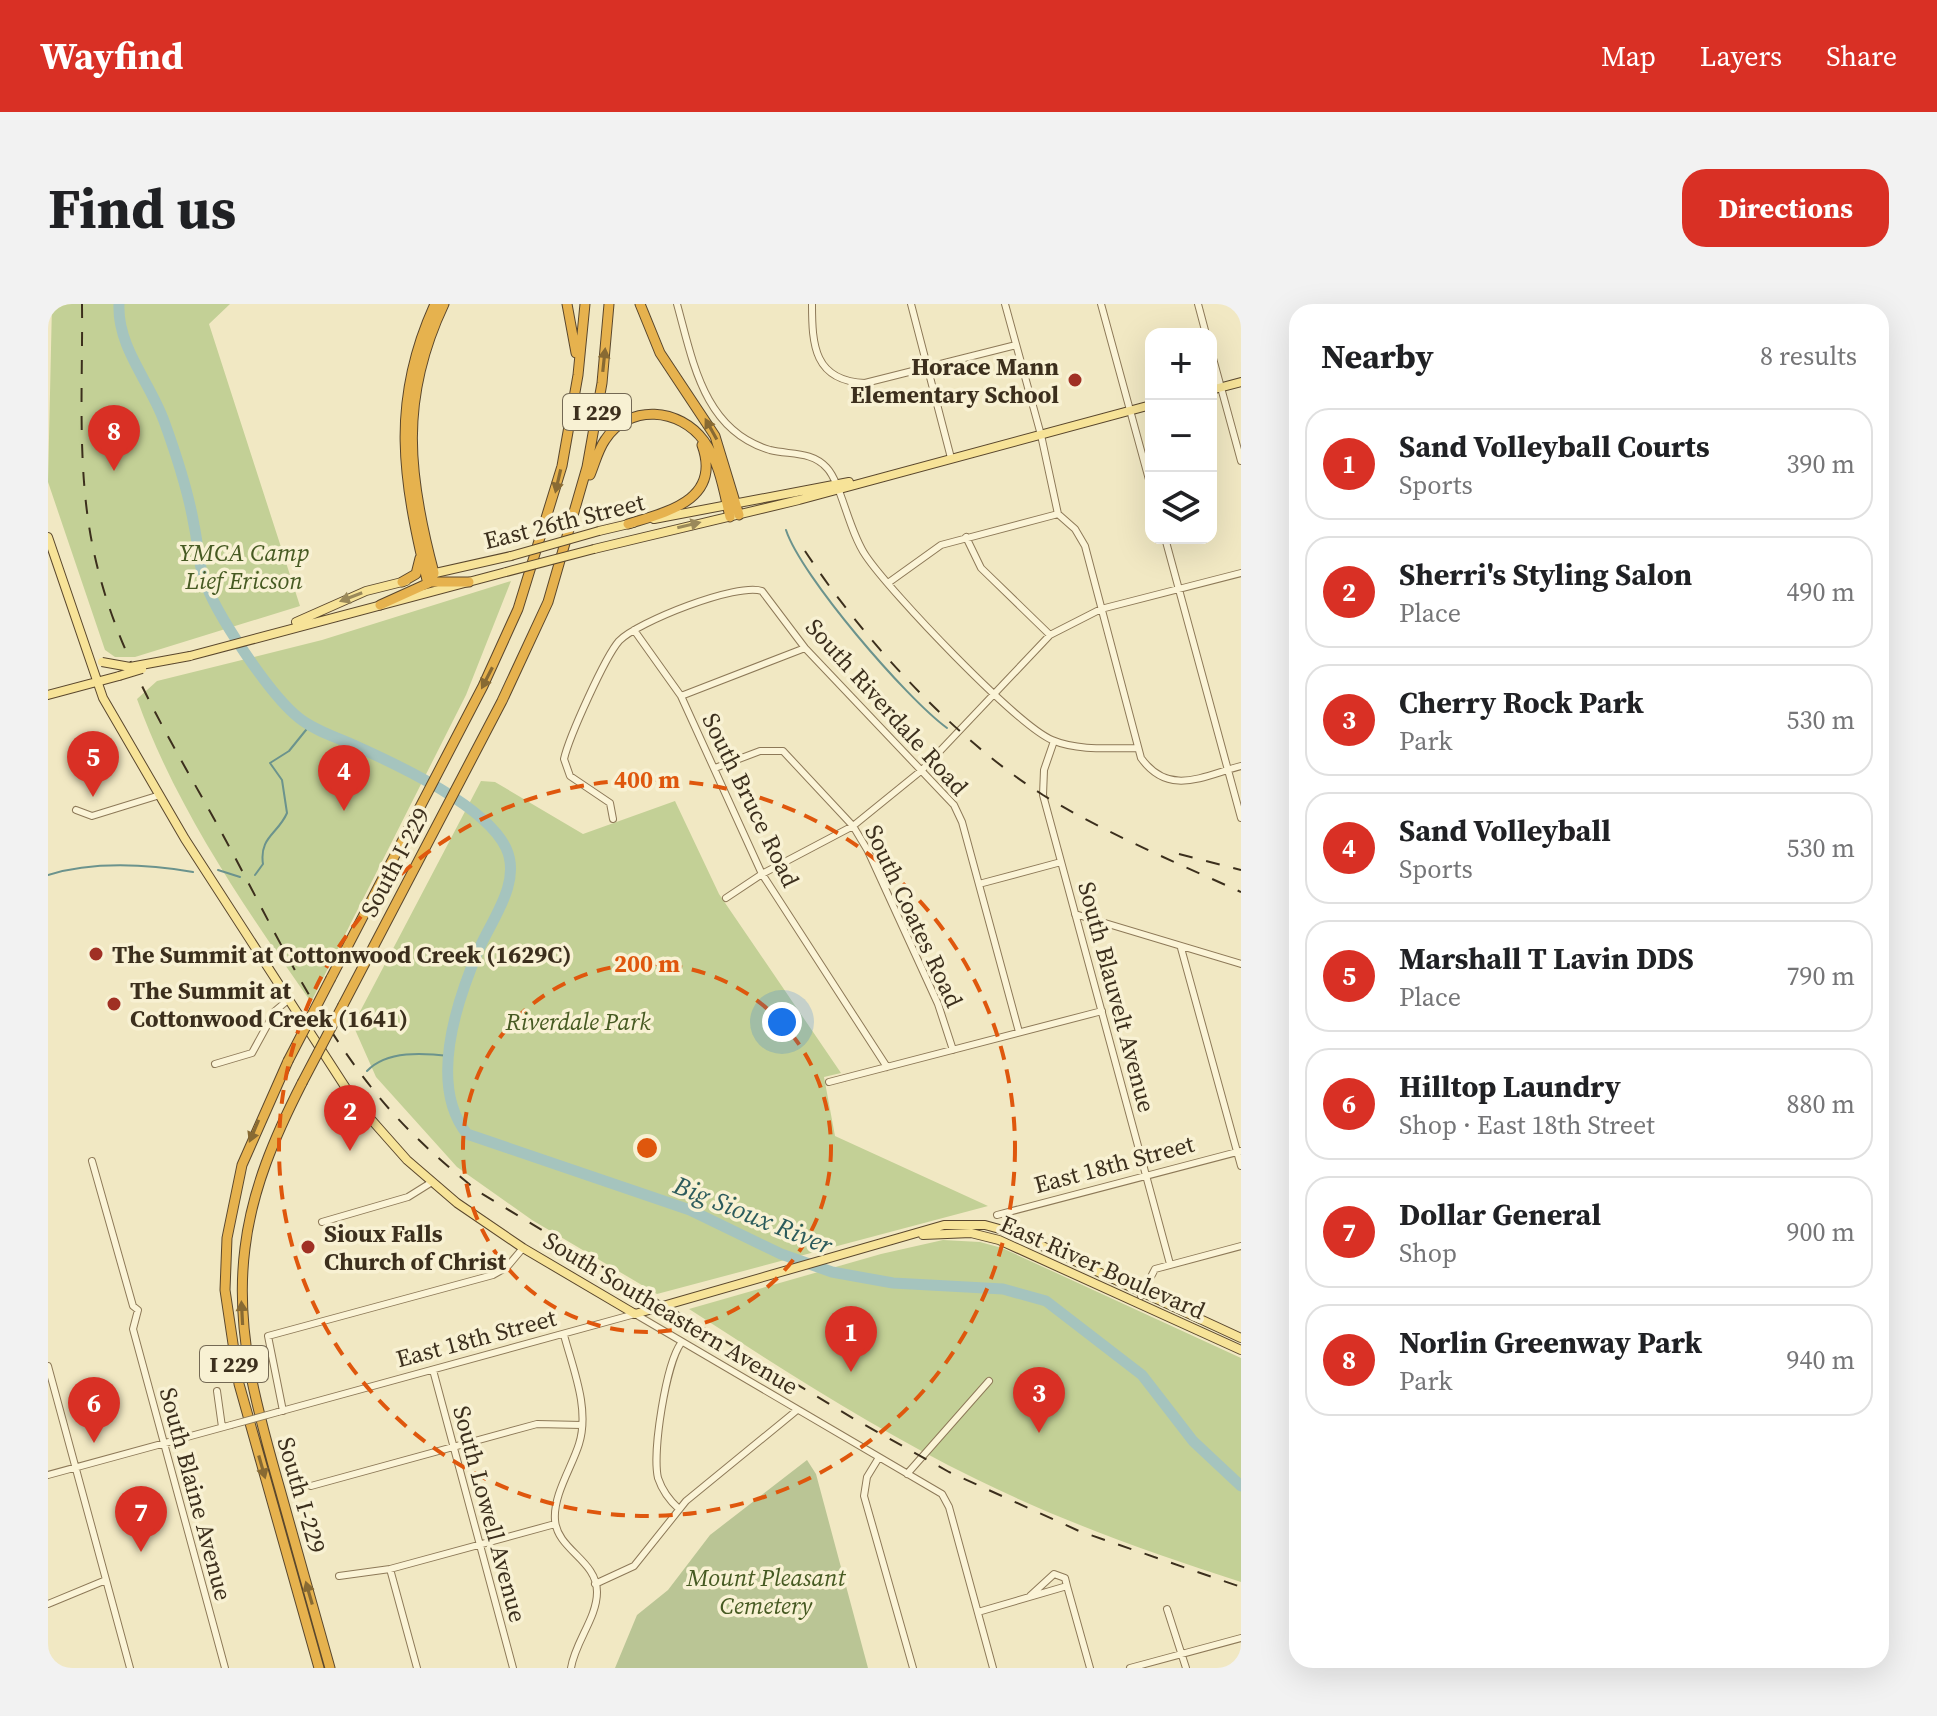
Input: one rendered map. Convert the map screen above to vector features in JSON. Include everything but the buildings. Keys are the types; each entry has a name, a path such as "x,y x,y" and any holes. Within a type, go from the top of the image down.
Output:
{"highway":[{"path":"430,577 419,550 404,474 404,419 419,344 435,304"},
{"path":"430,577 413,486 411,432 418,376 444,304"},
{"path":"567,304 575,345 574,404"},
{"name":"South I-229","path":"319,1668 239,1384 225,1290 227,1238 242,1165 288,1061 453,745 518,609 552,505 574,404 585,304"},
{"name":"South I-229","path":"330,1668 255,1401 243,1323 244,1250 255,1195 271,1149 302,1083 543,614 573,519 593,438 609,304"},
{"path":"640,304 660,353 715,436 734,516"},
{"path":"573,519 604,441 622,424 659,413 675,417 696,431 714,458 731,504"},
{"path":"628,524 674,510 694,495 707,465 696,431"},
{"path":"402,582 416,574 419,550"},
{"path":"380,605 430,577 469,582"}],"main road":[{"path":"1217,388 1241,382"},
{"name":"East 26th Street","path":"281,630 334,604 402,582 599,531 865,480 1145,407"},
{"name":"East 26th Street","path":"48,695 281,630 734,516 836,486"},
{"name":"South Southeastern Avenue","path":"48,537 96,683 160,795 353,1099 390,1142 432,1182 523,1248 635,1314"},
{"path":"85,653 102,662 130,667 190,656"},
{"name":"East River Boulevard","path":"914,1236 953,1223 994,1226 1241,1338"},
{"name":"East River Boulevard","path":"914,1236 971,1233 999,1240 1241,1350"},
{"name":"East 18th Street","path":"635,1314 914,1236"}],"street":[{"path":"677,304 704,392 723,421 755,445 818,460 831,473 853,534 888,583 1027,724 1054,741 1096,748 1137,748"},
{"path":"812,304 817,357 823,366 845,381 865,383 1016,345"},
{"path":"911,304 951,458"},
{"path":"1005,304 1041,435 1058,514 1083,541 1137,748 1148,767 1165,780 1186,781 1241,766"},
{"path":"1101,304 1147,472"},
{"path":"1198,304 1204,328"},
{"path":"1217,373 1241,461"},
{"path":"888,583 928,550 1058,514"},
{"path":"966,537 981,568 1050,635"},
{"path":"1167,544 1241,818"},
{"path":"726,898 762,874 853,826 922,770 1050,635 1101,609 1241,573"},
{"name":"South Riverdale Road","path":"634,630 730,591 753,588 762,591 805,648 959,813 1019,1032"},
{"path":"613,819 610,803 570,776 564,759 612,650 634,630"},
{"name":"South Bruce Road","path":"634,630 681,696 762,874 887,1067"},
{"path":"681,696 805,648"},
{"name":"South Blauvelt Avenue","path":"1054,741 1044,770 1043,791 1170,1264"},
{"name":"South Coates Road","path":"715,768 760,751 783,751 853,826 938,1004 953,1050"},
{"path":"76,810 92,816 160,795"},
{"path":"979,884 1061,862"},
{"path":"1075,914 1241,964"},
{"path":"1181,948 1241,1166"},
{"path":"215,1064 252,1053 275,1011 288,1000"},
{"path":"829,1082 1102,1011"},
{"name":"East 18th Street","path":"997,1215 1239,1152"},
{"name":"South Blaine Avenue","path":"92,1161 133,1306 138,1310 133,1329 225,1668"},
{"path":"322,1222 408,1197 432,1182"},
{"path":"1138,1303 1152,1272 1170,1264 1241,1246"},
{"path":"280,1412 268,1336 493,1275 507,1267 523,1248"},
{"name":"East 18th Street","path":"48,1475 635,1314"},
{"name":"South Southeastern Avenue","path":"635,1314 942,1494 949,1507 978,1612"},
{"path":"564,1335 581,1403 582,1425 580,1441 556,1505 555,1524 560,1537 583,1560 595,1584 595,1603 571,1668"},
{"path":"679,1509 663,1490 656,1462 668,1368 681,1343"},
{"path":"48,1366 130,1668"},
{"name":"South Lowell Avenue","path":"433,1370 513,1668"},
{"path":"907,1474 989,1381"},
{"path":"217,1391 222,1427"},
{"path":"595,1584 634,1566 679,1509 796,1411"},
{"path":"311,1486 537,1424 582,1425"},
{"path":"878,1459 867,1477 864,1496 913,1668"},
{"path":"339,1576 390,1569 555,1524"},
{"path":"390,1569 417,1668"},
{"path":"1030,1596 1054,1574 1062,1575 1090,1668"},
{"path":"48,1604 106,1580"},
{"path":"993,1668 978,1612 1067,1586"},
{"path":"1167,1609 1186,1668"},
{"path":"1130,1668 1241,1638"}],"green space":[{"name":"YMCA Camp Lief Ericson","path":"52,304 230,304 209,324 300,606 135,657 115,657 105,650 48,482"},
{"path":"511,581 466,695 311,1002 237,894 192,818 171,779 137,699 157,681 322,640"},
{"name":"Riverdale Park","path":"481,781 495,782 583,834 675,801 719,894 841,1073 824,1077 835,1136 988,1206 657,1294 532,1220 457,1167 376,1077 353,1025"},
{"path":"943,1240 980,1242 1002,1248 1241,1358 1241,1483 1220,1466 1241,1486 1241,1582 1107,1535 976,1479 866,1419 689,1309 881,1254"},
{"name":"Mount Pleasant Cemetery","path":"807,1460 816,1474 868,1668 615,1668 637,1615 668,1590 710,1535"}],"waterway":[{"name":"Big Sioux River","path":"119,304 123,335 158,407 181,472 204,579 219,612 259,673 287,707 305,723 440,789 480,817 496,832 506,848 510,861 508,887 462,993 450,1042 449,1092 455,1114 467,1134 690,1210 781,1254 832,1272 893,1283 1003,1289 1046,1301 1142,1375 1193,1441 1241,1486"},
{"path":"786,530 812,576 857,635 907,691 947,728"},
{"path":"255,875 263,864 266,842 287,813 282,780 270,763 289,751 310,725"},
{"path":"48,875 120,865 193,872"},
{"path":"218,870 240,877"},
{"path":"367,1071 395,1056 450,1056"}],"railway":[{"path":"82,304 85,495 95,557 117,628 147,696 289,960 349,1057 395,1116 479,1192 856,1420 949,1472 1079,1531 1241,1587"},
{"path":"805,551 854,618 912,685 1009,772 1091,822 1241,892"},
{"path":"1179,854 1241,870"}],"place":[{"name":"Horace Mann Elementary School","path":"1075,380"},
{"name":"Norlin Greenway Park","path":"114,471"},
{"name":"Marshall T Lavin DDS","path":"93,797"},
{"name":"Sand Volleyball","path":"344,811"},
{"name":"The Summit at Cottonwood Creek (1629C)","path":"96,954"},
{"name":"The Summit at Cottonwood Creek (1641)","path":"114,1004"},
{"name":"Sherri's Styling Salon","path":"350,1151"},
{"name":"Sioux Falls Church of Christ","path":"308,1247"},
{"name":"Sand Volleyball Courts","path":"851,1372"},
{"name":"Cherry Rock Park","path":"1039,1433"},
{"name":"Hilltop Laundry","path":"94,1443"},
{"name":"Dollar General","path":"141,1552"}]}
